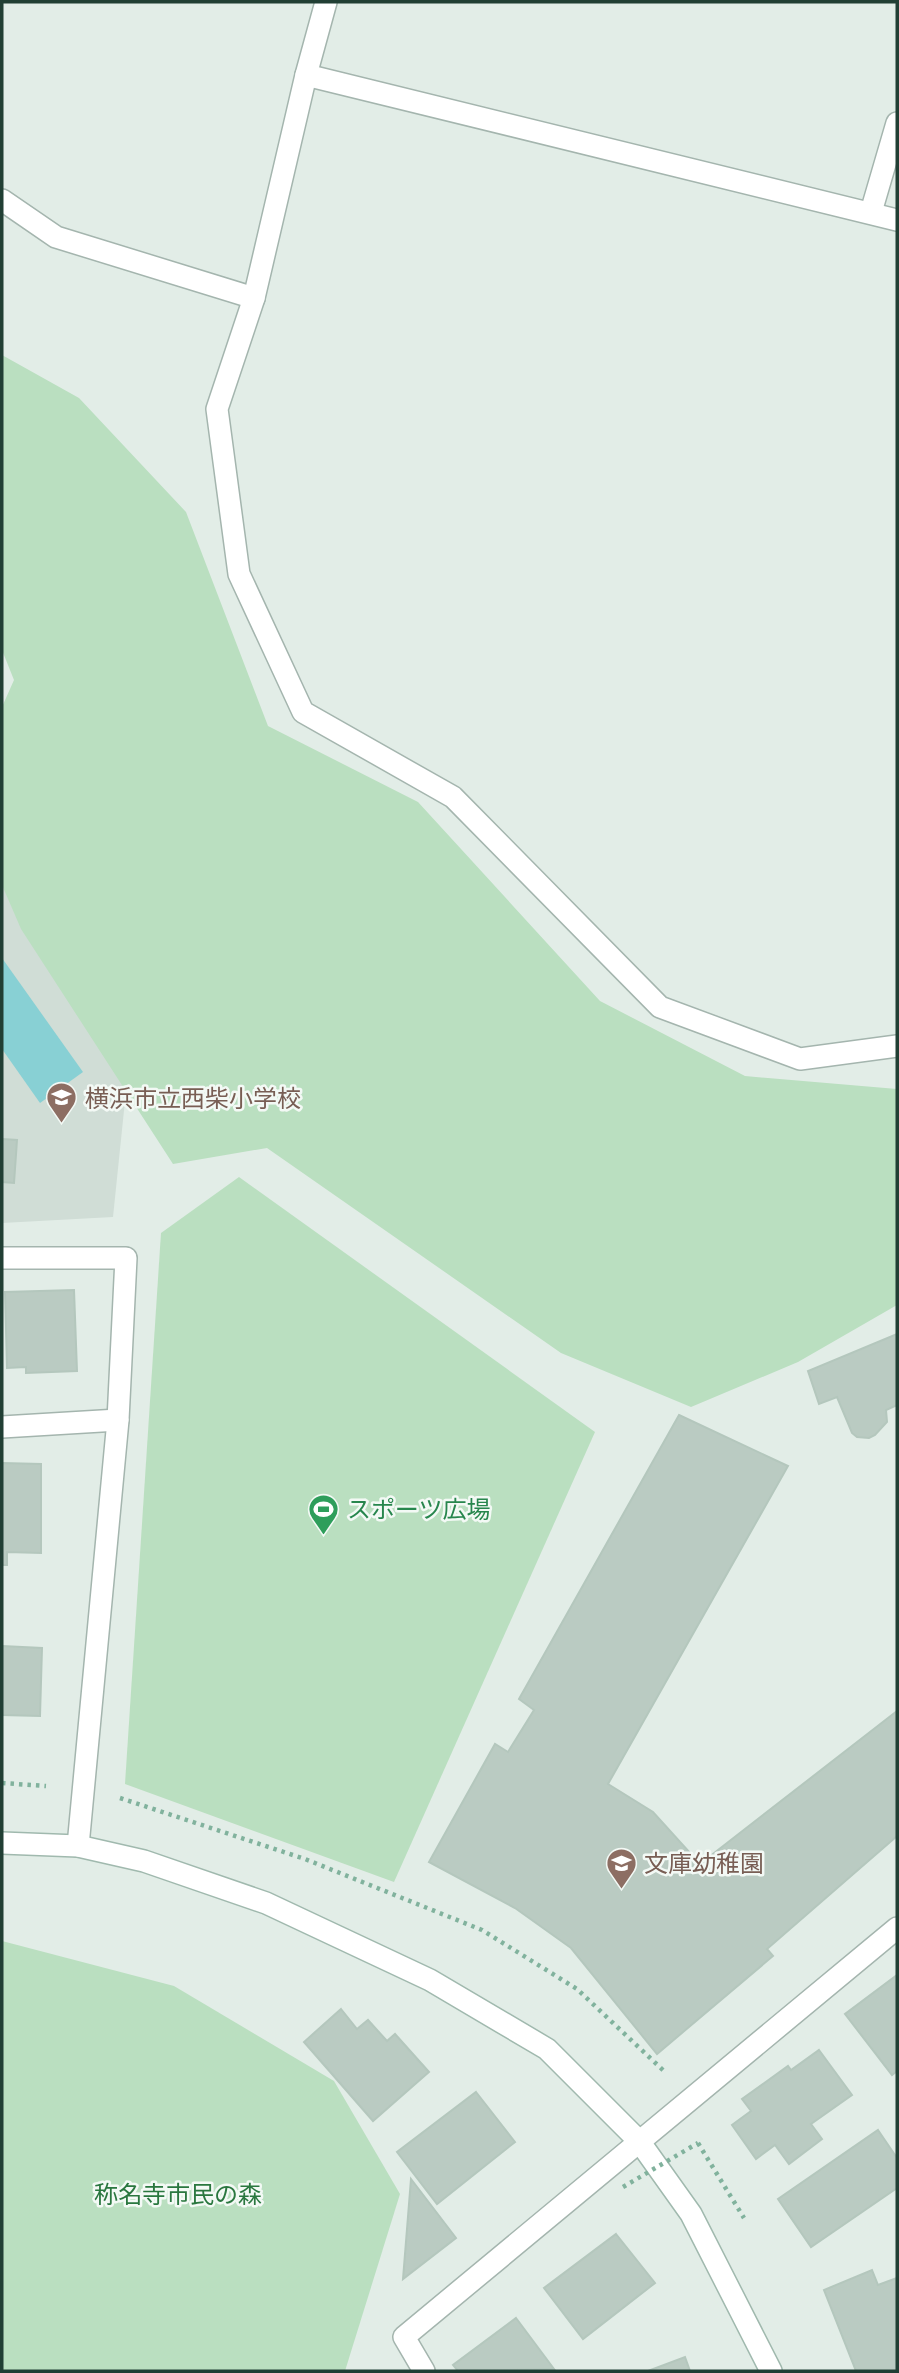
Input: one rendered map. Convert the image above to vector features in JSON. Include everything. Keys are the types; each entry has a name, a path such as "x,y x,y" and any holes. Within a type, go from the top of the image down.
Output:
{"street":[{"path":"326,2 306,75 254,298 217,409 239,574 303,712 453,797 660,1007 800,1059 897,1046"},
{"path":"306,75 897,220"},
{"path":"871,212 897,123"},
{"path":"2,200 56,237 254,298"},
{"path":"2,1258 126,1258 118,1420 78,1846"},
{"path":"2,1427 118,1420"},
{"path":"2,1843 78,1846 144,1861 266,1903 430,1980 547,2049 639,2141 691,2214 771,2371"},
{"path":"424,2371 404,2337 897,1928"}],"path":[{"path":"2,1783 120,1798 305,1859 482,1930 576,1989 664,2070 686,2101"},
{"path":"623,2187 698,2143 744,2218"}],"shaded area":[{"name":"横浜市立西柴小学校","path":"2,855 132,1033 113,1217 2,1223"}],"green space":[{"path":"2,355 79,398 186,512 268,726 418,802 600,1001 745,1076 897,1089 897,1305 798,1362 691,1407 561,1353 267,1148 173,1164 21,929 2,885 2,707 14,680 2,650"},
{"path":"239,1177 595,1432 394,1882 125,1784 161,1233"},
{"name":"称名寺市民の森","path":"2,1941 174,1986 334,2081 400,2194 345,2371 2,2371"}],"water":[{"path":"2,958 83,1072 40,1103 2,1049"}],"building":[{"path":"2,1139 17,1140 14,1183 2,1182"},
{"path":"74,1290 77,1371 26,1373 26,1367 7,1368 5,1292"},
{"path":"897,1334 897,1405 886,1410 887,1422 875,1435 869,1438 857,1437 852,1433 837,1397 819,1404 808,1371"},
{"path":"679,1415 788,1466 608,1784 653,1812 700,1864 897,1711 897,1836 767,1949 773,1956 657,2054 571,1948 515,1908 429,1862 495,1744 508,1752 534,1710 519,1699"},
{"path":"2,1463 41,1464 41,1553 7,1552 7,1565 2,1565"},
{"path":"2,1646 42,1648 40,1716 2,1715"},
{"path":"897,1975 897,2071 892,2075 845,2014"},
{"path":"341,2009 357,2029 368,2020 387,2041 395,2034 429,2072 373,2121 304,2042"},
{"path":"819,2050 852,2095 811,2124 822,2139 789,2164 775,2145 756,2159 732,2125 751,2111 742,2099 788,2066 791,2070"},
{"path":"476,2092 515,2142 437,2204 397,2152"},
{"path":"878,2130 897,2158 897,2188 811,2247 778,2199"},
{"path":"411,2179 456,2238 403,2279"},
{"path":"616,2234 655,2283 583,2339 544,2288"},
{"path":"872,2270 878,2285 897,2278 897,2371 856,2371 824,2290"},
{"path":"516,2318 554,2369 458,2371 453,2365"},
{"path":"685,2357 690,2371 648,2371"}],"place":[{"name":"横浜市立西柴小学校","path":"62,1125"},
{"name":"スポーツ広場","path":"324,1536"},
{"name":"文庫幼稚園","path":"621,1890"}]}
